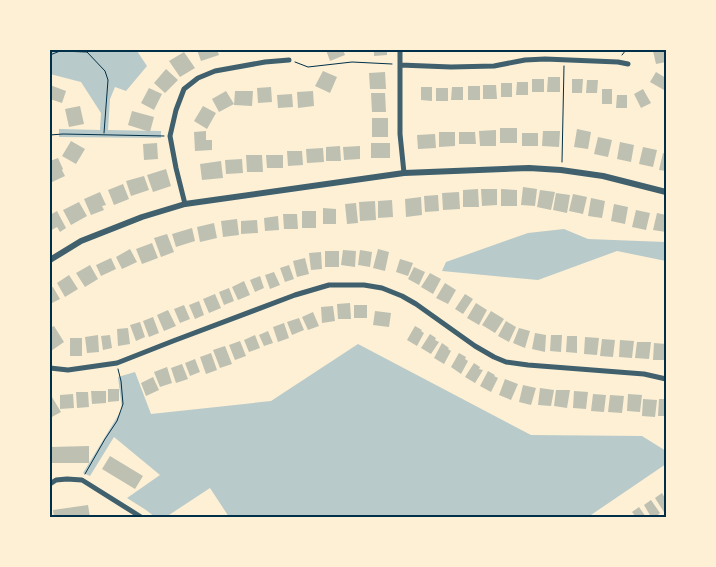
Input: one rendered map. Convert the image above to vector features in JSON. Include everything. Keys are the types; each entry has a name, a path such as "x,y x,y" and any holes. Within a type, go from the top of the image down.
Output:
{"street":[{"path":"400,50 400,134 404,173"},
{"path":"185,204 170,136 176,110 184,89 198,78 215,71 265,62 289,60"},
{"path":"400,65 494,66 524,60 618,62 628,64"},
{"path":"50,260 81,241 142,217 185,204 404,173 529,168 561,170 603,176 666,192"},
{"path":"50,368 68,370 117,363 173,340 295,295 329,285 364,285 382,288 402,296 475,346 506,362 644,374 666,379"},
{"path":"50,484 56,480 66,478 82,480 142,517"}],"path":[{"path":"50,54 60,51 87,52 90,50"},
{"path":"87,52 105,71 108,80 104,135"},
{"path":"289,60 308,67 352,62 400,65"},
{"path":"561,170 564,60"},
{"path":"50,135 170,136"},
{"path":"82,480 117,421 123,404 117,363"}],"shaded area":[{"path":"50,50 138,50 147,66 126,91 115,87 110,99 108,130 161,131 161,138 59,137 59,129 100,130 101,113 81,82 50,74"},
{"path":"564,229 588,239 665,242 666,261 617,251 538,280 442,271 446,262 528,233"},
{"path":"358,344 531,435 642,436 666,451 666,464 588,517 229,517 210,488 166,517 155,517 127,498 160,475 114,437 90,476 83,473 122,409 118,377 135,372 151,414 271,401"}],"building":[{"path":"197,50 217,50 219,55 201,61"},
{"path":"326,50 343,50 345,55 330,61"},
{"path":"374,50 387,50 387,55 374,56"},
{"path":"666,50 666,62 656,64 653,51"},
{"path":"184,52 195,68 180,77 169,61"},
{"path":"166,69 178,80 165,93 154,83"},
{"path":"323,71 337,77 330,93 315,86"},
{"path":"385,72 386,89 370,89 369,73"},
{"path":"656,72 666,78 664,90 650,82"},
{"path":"548,77 560,77 560,92 547,92"},
{"path":"532,79 544,79 544,92 532,92"},
{"path":"572,79 583,79 582,93 572,93"},
{"path":"587,80 598,80 597,93 586,93"},
{"path":"517,82 528,82 528,95 516,95"},
{"path":"501,83 512,83 512,97 501,97"},
{"path":"50,85 66,91 62,103 50,99"},
{"path":"483,85 496,85 497,99 483,99"},
{"path":"468,86 480,86 480,100 468,100"},
{"path":"271,87 272,102 258,103 257,88"},
{"path":"421,87 432,87 432,101 421,100"},
{"path":"452,87 463,87 463,100 451,100"},
{"path":"149,88 162,94 154,110 141,103"},
{"path":"436,88 448,88 448,101 436,101"},
{"path":"602,89 612,89 612,104 602,104"},
{"path":"643,89 651,103 641,108 634,94"},
{"path":"226,91 234,104 219,112 212,99"},
{"path":"235,91 253,91 252,106 234,105"},
{"path":"313,91 314,106 298,108 297,92"},
{"path":"371,93 385,93 386,112 372,112"},
{"path":"292,94 293,107 278,108 277,95"},
{"path":"617,95 627,95 627,108 616,108"},
{"path":"80,106 84,124 69,127 65,109"},
{"path":"203,106 216,113 207,129 194,121"},
{"path":"132,111 154,117 150,132 128,125"},
{"path":"372,118 388,118 388,137 372,137"},
{"path":"500,128 517,128 517,143 500,143"},
{"path":"577,129 591,132 588,149 574,147"},
{"path":"496,130 496,146 480,146 479,131"},
{"path":"206,131 206,140 212,140 212,150 195,151 194,132"},
{"path":"543,131 560,131 559,147 542,146"},
{"path":"439,132 455,132 455,146 439,147"},
{"path":"459,132 475,132 476,144 459,144"},
{"path":"522,133 538,133 538,146 522,146"},
{"path":"435,134 436,148 418,149 417,135"},
{"path":"598,137 612,140 608,157 594,154"},
{"path":"71,141 85,149 76,164 62,156"},
{"path":"620,142 634,145 631,162 617,159"},
{"path":"157,143 158,159 144,160 143,144"},
{"path":"371,143 390,143 390,158 371,158"},
{"path":"340,146 341,161 326,161 326,147"},
{"path":"360,146 360,159 344,160 343,147"},
{"path":"643,147 657,150 653,167 639,164"},
{"path":"323,148 324,162 307,163 306,149"},
{"path":"287,151 302,151 303,165 288,166"},
{"path":"663,153 666,154 666,171 659,170"},
{"path":"246,155 262,155 263,172 247,172"},
{"path":"266,155 283,155 283,168 267,168"},
{"path":"58,158 65,176 50,183 50,161"},
{"path":"242,159 243,173 226,174 225,160"},
{"path":"221,161 223,178 202,180 200,164"},
{"path":"166,169 171,186 153,192 147,175"},
{"path":"144,176 149,190 131,196 126,181"},
{"path":"123,184 129,199 114,205 108,190"},
{"path":"523,187 537,189 535,206 521,205"},
{"path":"478,189 479,207 463,207 463,190"},
{"path":"481,189 497,189 497,205 482,206"},
{"path":"501,189 517,190 517,206 501,206"},
{"path":"540,190 555,192 551,210 537,207"},
{"path":"100,192 106,205 102,206 104,210 91,215 84,199"},
{"path":"459,192 460,209 443,210 442,193"},
{"path":"556,193 570,195 567,213 553,210"},
{"path":"573,194 587,197 583,214 569,211"},
{"path":"438,195 439,211 425,212 424,196"},
{"path":"421,197 422,215 406,217 405,199"},
{"path":"591,198 605,201 602,218 588,216"},
{"path":"392,200 393,217 378,218 378,201"},
{"path":"375,201 376,220 360,221 359,202"},
{"path":"79,202 87,216 71,225 63,210"},
{"path":"356,203 358,223 347,224 345,204"},
{"path":"614,204 628,207 625,224 611,221"},
{"path":"323,208 336,209 336,224 323,224"},
{"path":"636,210 650,213 646,230 632,227"},
{"path":"57,211 66,228 60,232 57,227 50,231 50,215"},
{"path":"302,211 316,211 316,228 302,228"},
{"path":"657,213 666,215 666,232 653,230"},
{"path":"283,214 297,214 298,229 284,229"},
{"path":"278,216 279,230 265,231 264,218"},
{"path":"237,219 239,235 223,237 221,221"},
{"path":"257,220 258,233 241,234 241,221"},
{"path":"214,223 217,238 200,242 197,227"},
{"path":"192,228 195,241 176,247 172,234"},
{"path":"167,234 174,252 161,257 154,238"},
{"path":"152,243 158,258 142,264 136,249"},
{"path":"130,249 137,262 122,269 116,257"},
{"path":"378,249 389,252 385,271 373,268"},
{"path":"343,250 356,251 355,267 341,265"},
{"path":"360,250 372,252 370,267 358,265"},
{"path":"325,251 339,251 339,267 325,267"},
{"path":"321,252 322,269 311,270 309,253"},
{"path":"111,258 116,269 101,276 96,265"},
{"path":"305,258 309,274 297,277 293,261"},
{"path":"400,259 413,263 408,276 396,272"},
{"path":"90,265 98,279 85,287 76,273"},
{"path":"289,265 294,279 285,282 280,268"},
{"path":"414,267 425,272 419,285 408,279"},
{"path":"274,272 280,285 270,289 265,275"},
{"path":"430,273 441,279 433,294 421,287"},
{"path":"69,275 78,289 65,297 57,283"},
{"path":"260,276 264,288 255,292 250,280"},
{"path":"244,281 250,295 238,300 232,287"},
{"path":"445,283 456,290 448,304 436,298"},
{"path":"53,287 60,299 50,304 50,288"},
{"path":"229,288 234,301 224,305 219,292"},
{"path":"215,294 221,308 209,313 203,299"},
{"path":"465,294 473,299 463,314 455,309"},
{"path":"199,301 204,315 195,319 189,305"},
{"path":"350,303 351,319 338,319 337,304"},
{"path":"476,303 487,310 479,325 467,318"},
{"path":"184,305 190,319 180,323 174,309"},
{"path":"354,305 367,305 367,318 354,318"},
{"path":"333,306 335,321 322,323 321,307"},
{"path":"168,310 176,326 164,331 157,315"},
{"path":"375,311 391,313 389,327 373,325"},
{"path":"491,311 504,319 495,333 482,325"},
{"path":"313,312 319,326 308,330 302,317"},
{"path":"153,317 159,333 149,337 143,321"},
{"path":"299,318 304,330 292,335 287,322"},
{"path":"506,321 516,327 509,342 498,336"},
{"path":"140,322 145,337 136,341 130,325"},
{"path":"284,323 289,338 278,342 273,327"},
{"path":"54,326 64,342 51,351 50,328"},
{"path":"415,326 424,333 417,346 407,340"},
{"path":"128,328 130,344 118,346 117,329"},
{"path":"519,328 530,331 525,348 513,343"},
{"path":"268,331 273,343 264,346 259,335"},
{"path":"535,333 546,335 545,352 532,349"},
{"path":"430,334 439,342 431,354 421,348"},
{"path":"98,335 99,352 87,353 85,337"},
{"path":"110,335 112,348 103,350 101,336"},
{"path":"255,335 260,348 249,352 244,340"},
{"path":"551,335 562,335 561,352 550,351"},
{"path":"567,336 577,336 577,353 566,352"},
{"path":"585,337 599,338 597,355 584,354"},
{"path":"70,338 82,338 82,356 70,356"},
{"path":"602,339 615,340 613,357 600,356"},
{"path":"620,340 634,341 632,358 619,357"},
{"path":"240,341 246,356 235,360 229,345"},
{"path":"637,342 651,342 649,359 635,358"},
{"path":"442,343 451,351 444,364 434,358"},
{"path":"654,343 666,344 666,360 653,360"},
{"path":"225,346 232,364 220,368 213,350"},
{"path":"211,353 217,370 206,374 200,357"},
{"path":"459,353 466,357 465,359 468,361 461,374 451,367"},
{"path":"195,359 200,372 190,376 185,363"},
{"path":"474,363 480,367 479,369 483,370 475,383 465,377"},
{"path":"182,364 188,379 176,383 171,368"},
{"path":"167,367 172,383 160,387 154,372"},
{"path":"488,371 498,378 491,392 480,386"},
{"path":"153,377 159,390 146,396 141,383"},
{"path":"505,379 518,384 511,400 499,395"},
{"path":"523,385 536,388 531,405 519,402"},
{"path":"540,388 554,390 551,406 538,405"},
{"path":"108,389 119,389 119,401 108,402"},
{"path":"556,390 570,390 567,408 554,406"},
{"path":"91,391 106,391 106,403 92,404"},
{"path":"574,391 588,392 586,409 573,408"},
{"path":"76,392 88,392 89,407 77,408"},
{"path":"73,394 74,408 60,409 60,395"},
{"path":"593,394 606,395 604,412 591,411"},
{"path":"628,394 642,395 640,412 627,411"},
{"path":"610,395 624,396 622,413 608,412"},
{"path":"52,397 61,412 50,418 50,399"},
{"path":"643,399 657,400 655,417 642,416"},
{"path":"659,399 666,399 666,416 658,416"},
{"path":"89,446 89,463 50,463 50,447"},
{"path":"110,456 143,476 135,489 102,469"},
{"path":"662,493 666,500 666,510 664,512 655,498"},
{"path":"651,500 660,513 656,517 651,517 644,505"},
{"path":"88,505 90,517 54,517 53,510"},
{"path":"639,507 646,517 636,517 632,512"}]}
